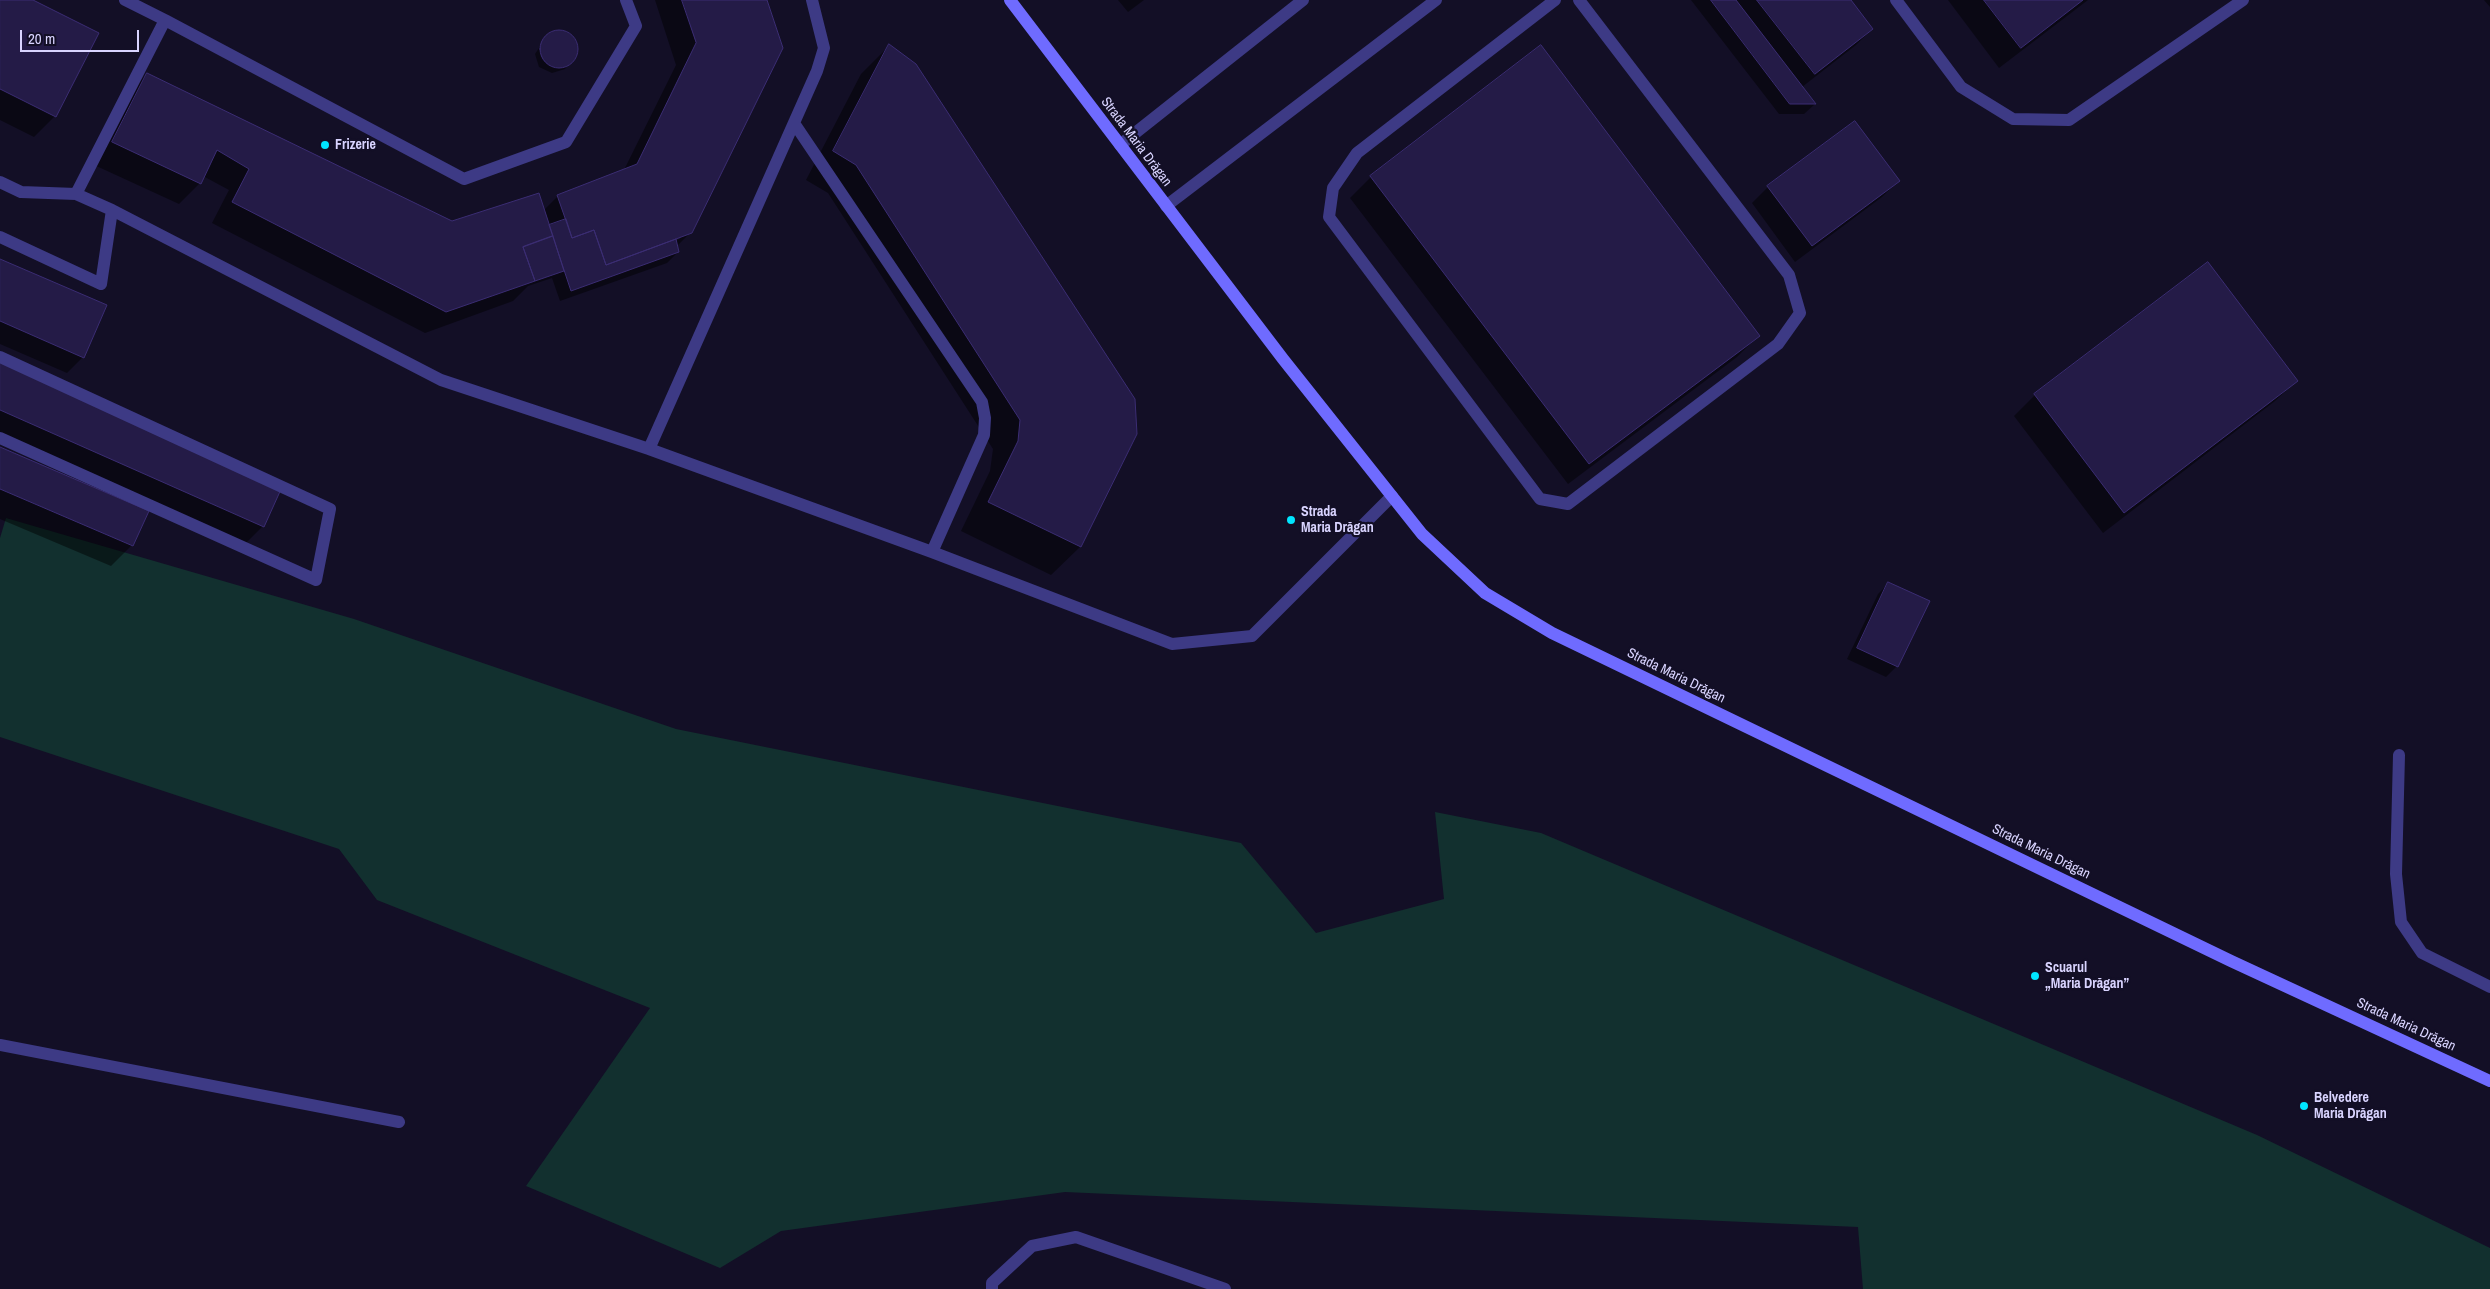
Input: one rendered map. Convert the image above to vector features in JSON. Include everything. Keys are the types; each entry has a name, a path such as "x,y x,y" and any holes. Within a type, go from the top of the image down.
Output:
{"main road":[{"name":"Strada Maria Drăgan","path":"1010,0 1283,359 1422,534 1485,593 1552,633 2231,960 2490,1081"}],"lane":[{"path":"125,0 464,179 566,142 636,26 626,0"},
{"path":"649,449 817,71 824,48 812,0"},
{"path":"1120,144 1303,0"},
{"path":"1166,206 1436,0"},
{"path":"1556,0 1357,153 1333,188 1329,217 1540,499 1568,504 1778,344 1800,313 1789,275 1579,0"},
{"path":"1896,0 1961,87 2013,119 2069,120 2243,0"},
{"path":"76,194 164,20"},
{"path":"794,123 982,402 985,418 984,435 932,552"},
{"path":"0,182 21,192 76,194 112,210 441,380 649,449 932,552 1172,644 1252,636 1392,496"},
{"path":"0,237 101,284 112,210"},
{"path":"0,357 330,510 316,580 0,438"},
{"path":"2399,755 2396,874 2401,922 2422,953 2490,987"},
{"path":"0,1045 399,1122"},
{"path":"992,1289 992,1283 1032,1246 1076,1237 1225,1289"}],"green space":[{"path":"6,518 354,619 676,729 1241,843 1316,933 1444,899 1435,812 1541,833 2257,1135 2490,1248 2490,1289 1863,1289 1858,1227 1065,1192 781,1231 720,1268 526,1186 650,1008 377,900 339,849 0,737 0,538"}],"building":[{"path":"0,0 33,0 99,33 56,117 0,89"},
{"path":"682,0 767,0 783,48 692,233 606,265 594,230 572,238 557,195 637,164 696,43"},
{"path":"1711,0 1736,0 1816,104 1790,104"},
{"path":"1757,0 1851,0 1873,29 1815,74"},
{"path":"1984,0 2083,0 2021,48"},
{"path":"559,30 573,35 578,49 573,63 559,68 545,63 540,49 545,35"},
{"path":"889,44 916,64 1135,399 1137,434 1081,547 988,502 1018,441 1020,420 856,165 833,151"},
{"path":"1541,45 1760,336 1589,464 1370,176"},
{"path":"147,73 452,221 539,193 553,236 523,247 535,281 446,312 232,202 249,169 217,150 201,184 112,142"},
{"path":"1855,121 1900,181 1812,246 1767,186"},
{"path":"566,219 572,238 594,230 606,265 676,239 679,252 571,291 549,225"},
{"path":"553,236 564,271 535,281 523,247"},
{"path":"0,259 107,305 84,358 0,321"},
{"path":"2208,262 2298,381 2124,513 2034,394"},
{"path":"0,362 282,487 264,527 0,410"},
{"path":"0,447 149,511 133,546 0,489"},
{"path":"1888,582 1930,601 1898,667 1857,648"}],"place":[{"name":"Frizerie","path":"325,145"},
{"name":"Strada Maria Drăgan","path":"1291,520"},
{"name":"Scuarul „Maria Drăgan”","path":"2035,976"},
{"name":"Belvedere Maria Drăgan","path":"2304,1106"}]}
